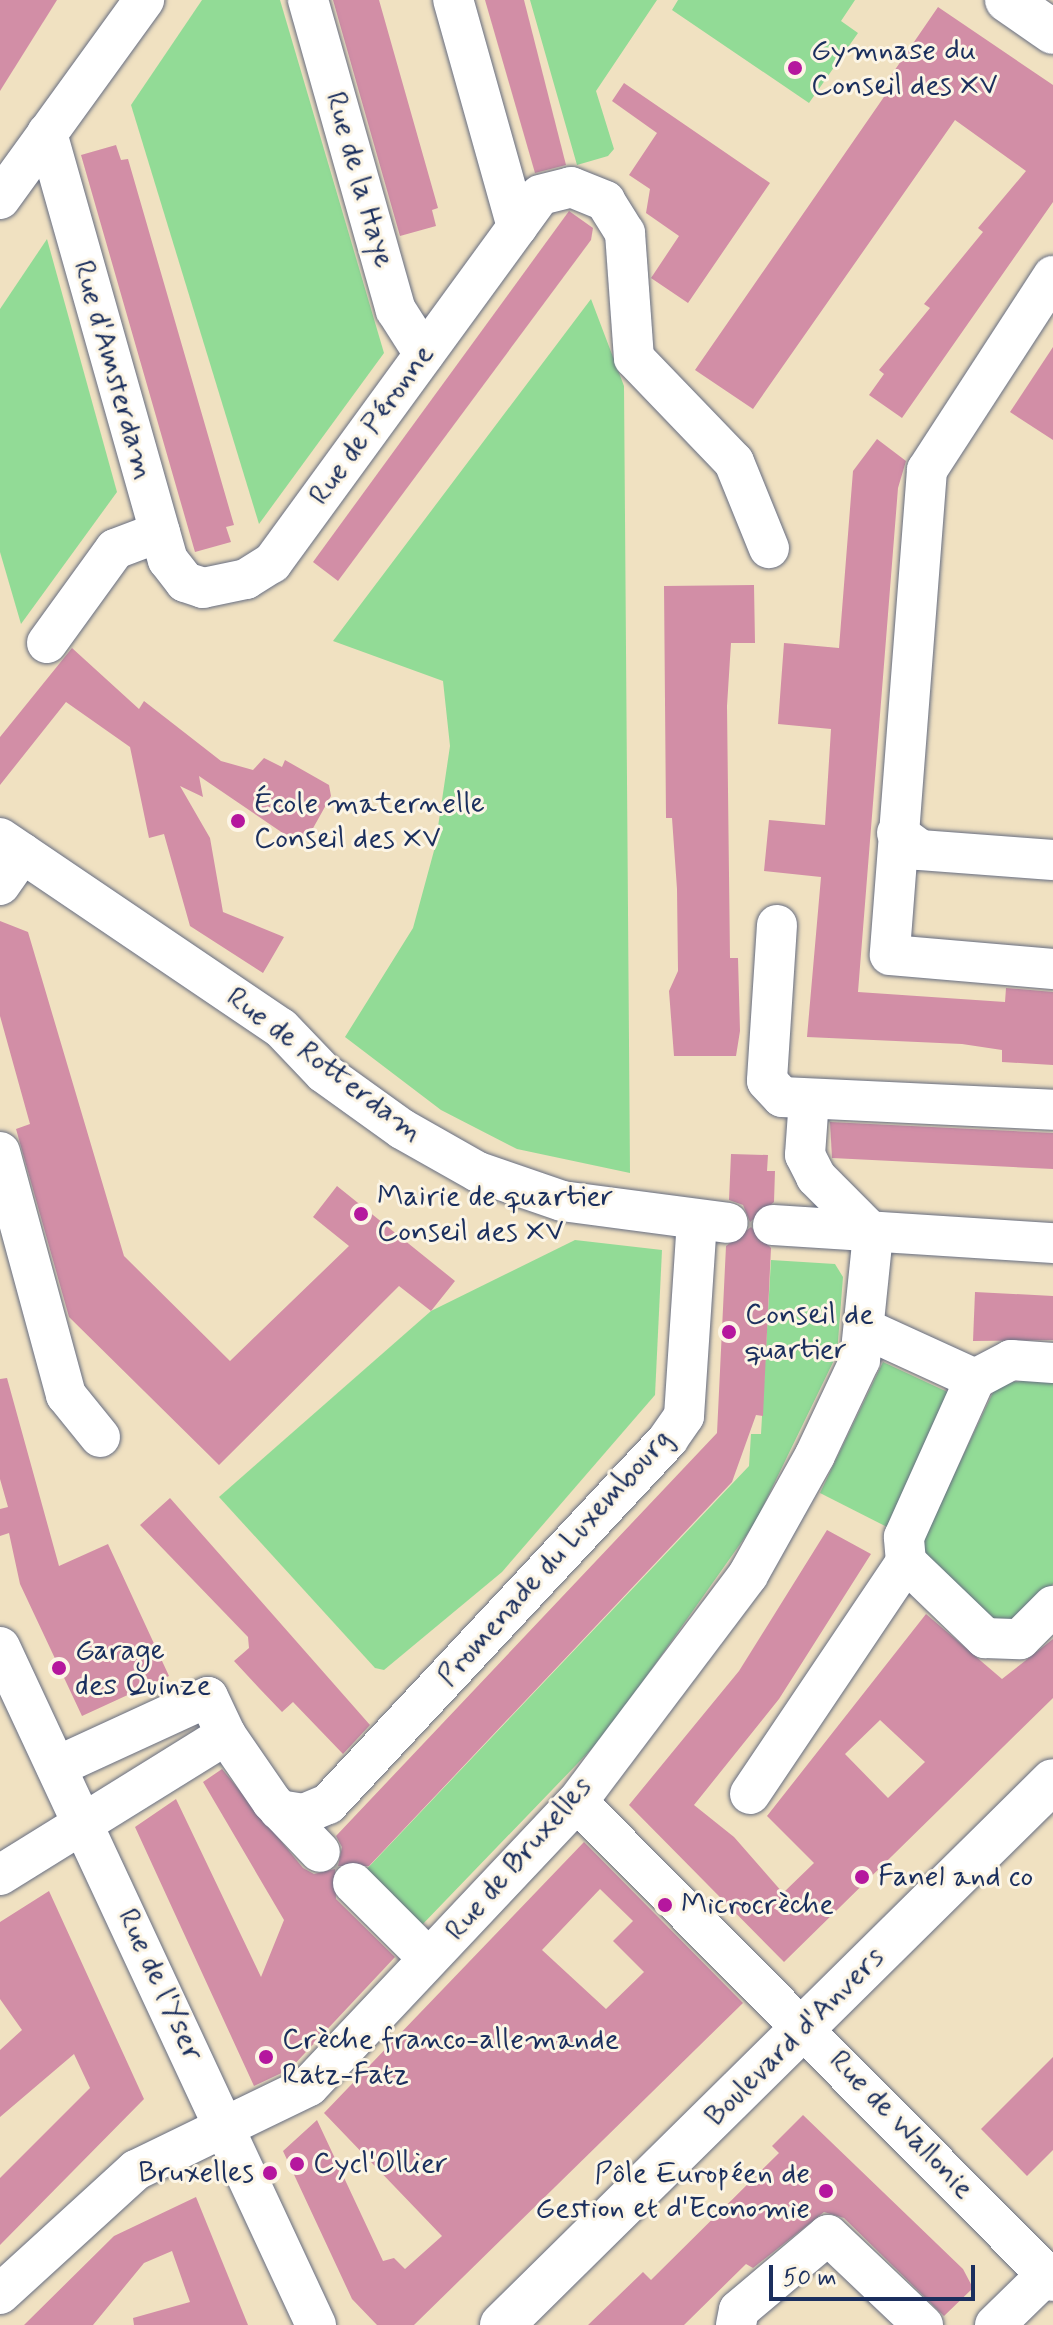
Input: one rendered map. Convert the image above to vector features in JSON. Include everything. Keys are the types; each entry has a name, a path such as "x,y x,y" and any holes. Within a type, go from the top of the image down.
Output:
{"main road":[{"path":"1007,0 1053,32"},
{"name":"Boulevard d'Anvers","path":"502,2325 1053,1781"}],"street":[{"path":"0,199 144,0"},
{"name":"Rue de la Haye","path":"308,0 396,310 424,354"},
{"path":"453,0 517,227"},
{"name":"Rue d'Amsterdam","path":"47,133 160,532 185,582 203,588"},
{"name":"Rue de Péronne","path":"203,588 246,579 272,563 540,195 571,187 605,201 625,233 634,358 734,462 769,548"},
{"path":"1053,276 927,470 890,955 1053,969"},
{"path":"47,643 115,549 160,532"},
{"path":"897,833 920,850 1053,860"},
{"path":"0,885 11,845"},
{"name":"Rue de Rotterdam","path":"11,845 281,1028 324,1073 402,1129 478,1172 562,1201 712,1222"},
{"path":"777,925 767,1081 782,1097 1053,1110"},
{"path":"809,1099 805,1155 816,1177 873,1234"},
{"path":"0,1152 66,1395 100,1437"},
{"name":"Promenade du Luxembourg","path":"279,1810 304,1814 328,1804 676,1427 684,1416 712,1222"},
{"path":"773,1225 873,1234 1053,1243"},
{"name":"Rue de Bruxelles","path":"0,2294 136,2170 309,2086 577,1802 748,1575 815,1455 868,1330 873,1234"},
{"path":"868,1330 975,1379"},
{"path":"750,1794 906,1562 904,1537 975,1379 1011,1360 1053,1363"},
{"path":"906,1562 985,1638 1020,1639 1053,1606"},
{"name":"Rue de l'Yser","path":"0,1647 316,2325"},
{"path":"56,1767 208,1697 226,1735 279,1810 320,1852"},
{"path":"0,1875 226,1735"},
{"name":"Rue de Wallonie","path":"577,1802 806,2026 1050,2278"},
{"path":"353,1883 421,1951"},
{"path":"736,2325 739,2310 828,2235 923,2325"},
{"path":"995,2325 1050,2278"}],"green space":[{"path":"202,0 280,0 384,353 259,524 131,105"},
{"path":"530,0 657,0 596,91 614,149 608,156 577,165"},
{"name":"Gymnase du Conseil des XV","path":"678,0 855,0 841,21 858,33 809,103 672,10"},
{"path":"47,239 117,492 21,624 0,552 0,309"},
{"path":"591,299 624,386 630,1173 517,1149 441,1110 345,1037 413,928 435,847 450,746 443,681 333,641"},
{"path":"575,1240 662,1250 655,1395 502,1572 384,1670 375,1668 219,1497 431,1311"},
{"path":"771,1260 835,1264 843,1277 837,1354 755,1523 605,1735 419,1928 362,1874 749,1466 751,1434 761,1434"},
{"path":"883,1362 954,1395 889,1528 820,1493"},
{"path":"1053,1377 1053,1584 1012,1625 998,1627 925,1559 923,1540 997,1384"}],"building":[{"path":"0,0 57,0 0,91"},
{"path":"333,0 379,0 438,208 432,210 436,226 400,236"},
{"path":"485,0 524,0 566,165 535,173"},
{"path":"938,7 1053,85 1053,202 902,418 869,395 884,374 879,370 930,308 924,304 983,232 978,228 1026,171 955,120 753,409 695,370 895,81 890,77"},
{"path":"624,83 770,183 688,303 651,278 679,236 646,213 650,189 629,175 657,133 612,101"},
{"path":"116,145 121,160 128,159 234,525 226,527 231,542 195,552 81,155"},
{"path":"569,211 593,228 591,240 338,581 313,562"},
{"path":"1053,347 1053,440 1010,412"},
{"path":"877,439 906,461 898,488 858,992 1005,1002 1006,988 1053,992 1053,1065 1002,1062 1002,1050 962,1044 807,1037 821,877 764,871 769,820 825,825 831,729 778,724 784,643 839,648 853,471"},
{"path":"754,585 755,643 731,643 727,706 730,958 738,958 740,1031 736,1056 674,1056 669,991 678,971 677,889 672,818 666,818 664,586"},
{"path":"72,648 139,709 144,701 221,761 253,770 264,758 282,767 285,760 329,785 331,796 307,839 299,835 296,842 199,776 203,797 180,786 210,838 223,912 284,937 263,973 190,926 164,834 149,838 130,747 66,702 0,785 0,737"},
{"path":"0,921 28,932 124,1256 230,1361 349,1246 313,1217 337,1186 455,1281 431,1311 399,1286 219,1465 69,1317 16,1129 30,1124 0,1016"},
{"path":"830,1122 1053,1133 1053,1169 832,1158"},
{"path":"731,1154 768,1155 767,1171 775,1171 774,1202 750,1222 743,1205 729,1200"},
{"path":"751,1227 771,1248 763,1416 756,1415 732,1482 369,1866 338,1866 342,1847 336,1836 717,1433 726,1246"},
{"path":"975,1292 1053,1296 1053,1340 973,1341"},
{"path":"7,1378 59,1566 108,1544 169,1676 82,1716 20,1584 9,1533 0,1536 0,1509 8,1507 0,1479 0,1379"},
{"path":"170,1498 370,1725 343,1754 293,1702 282,1712 234,1661 249,1648 248,1637 140,1525"},
{"path":"827,1530 871,1554 779,1699 694,1805 734,1837 783,1893 814,1863 767,1816 926,1614 1002,1679 1053,1639 1053,1698 784,1962 629,1805 739,1671","holes":["880,1720 925,1762 888,1798 845,1754"]},
{"path":"222,1769 303,1868 314,1874 335,1869 336,1899 395,1957 290,2069 254,2086 135,1827 176,1799 261,1977 284,1920 203,1782"},
{"path":"584,1842 743,2003 414,2325 377,2325 352,2299 283,2151 317,2120 383,2261 394,2258 405,2269 442,2236 324,2113","holes":["600,1889 633,1921 613,1941 644,1972 606,2009 542,1950"]},
{"path":"49,1891 144,2099 0,2245 0,2178 90,2088 74,2054 0,2117 0,2050 22,2030 0,1999 0,1922"},
{"path":"1053,2057 1053,2150 1027,2176 981,2129"},
{"path":"803,2115 963,2269 973,2288 944,2316 844,2218 824,2212 753,2268 746,2264 684,2325 588,2325 643,2272 651,2280 779,2153 772,2146"},
{"path":"196,2197 248,2325 134,2325 133,2318 190,2302 172,2251 144,2263 93,2325 24,2325 114,2236"}],"place":[{"name":"Gymnase du Conseil des XV","path":"795,68"},
{"name":"École maternelle Conseil des XV","path":"238,821"},
{"name":"Mairie de quartier Conseil des XV","path":"361,1214"},
{"name":"Conseil de quartier","path":"729,1332"},
{"name":"Garage des Quinze","path":"59,1668"},
{"name":"Fanel and co","path":"862,1877"},
{"name":"Microcrèche","path":"665,1905"},
{"name":"Crèche franco-allemande Ratz-Fatz","path":"266,2057"},
{"name":"Cycl'Ollier","path":"297,2164"},
{"name":"Bruxelles","path":"270,2173"},
{"name":"Pôle Européen de Gestion et d'Economie","path":"826,2191"}]}
